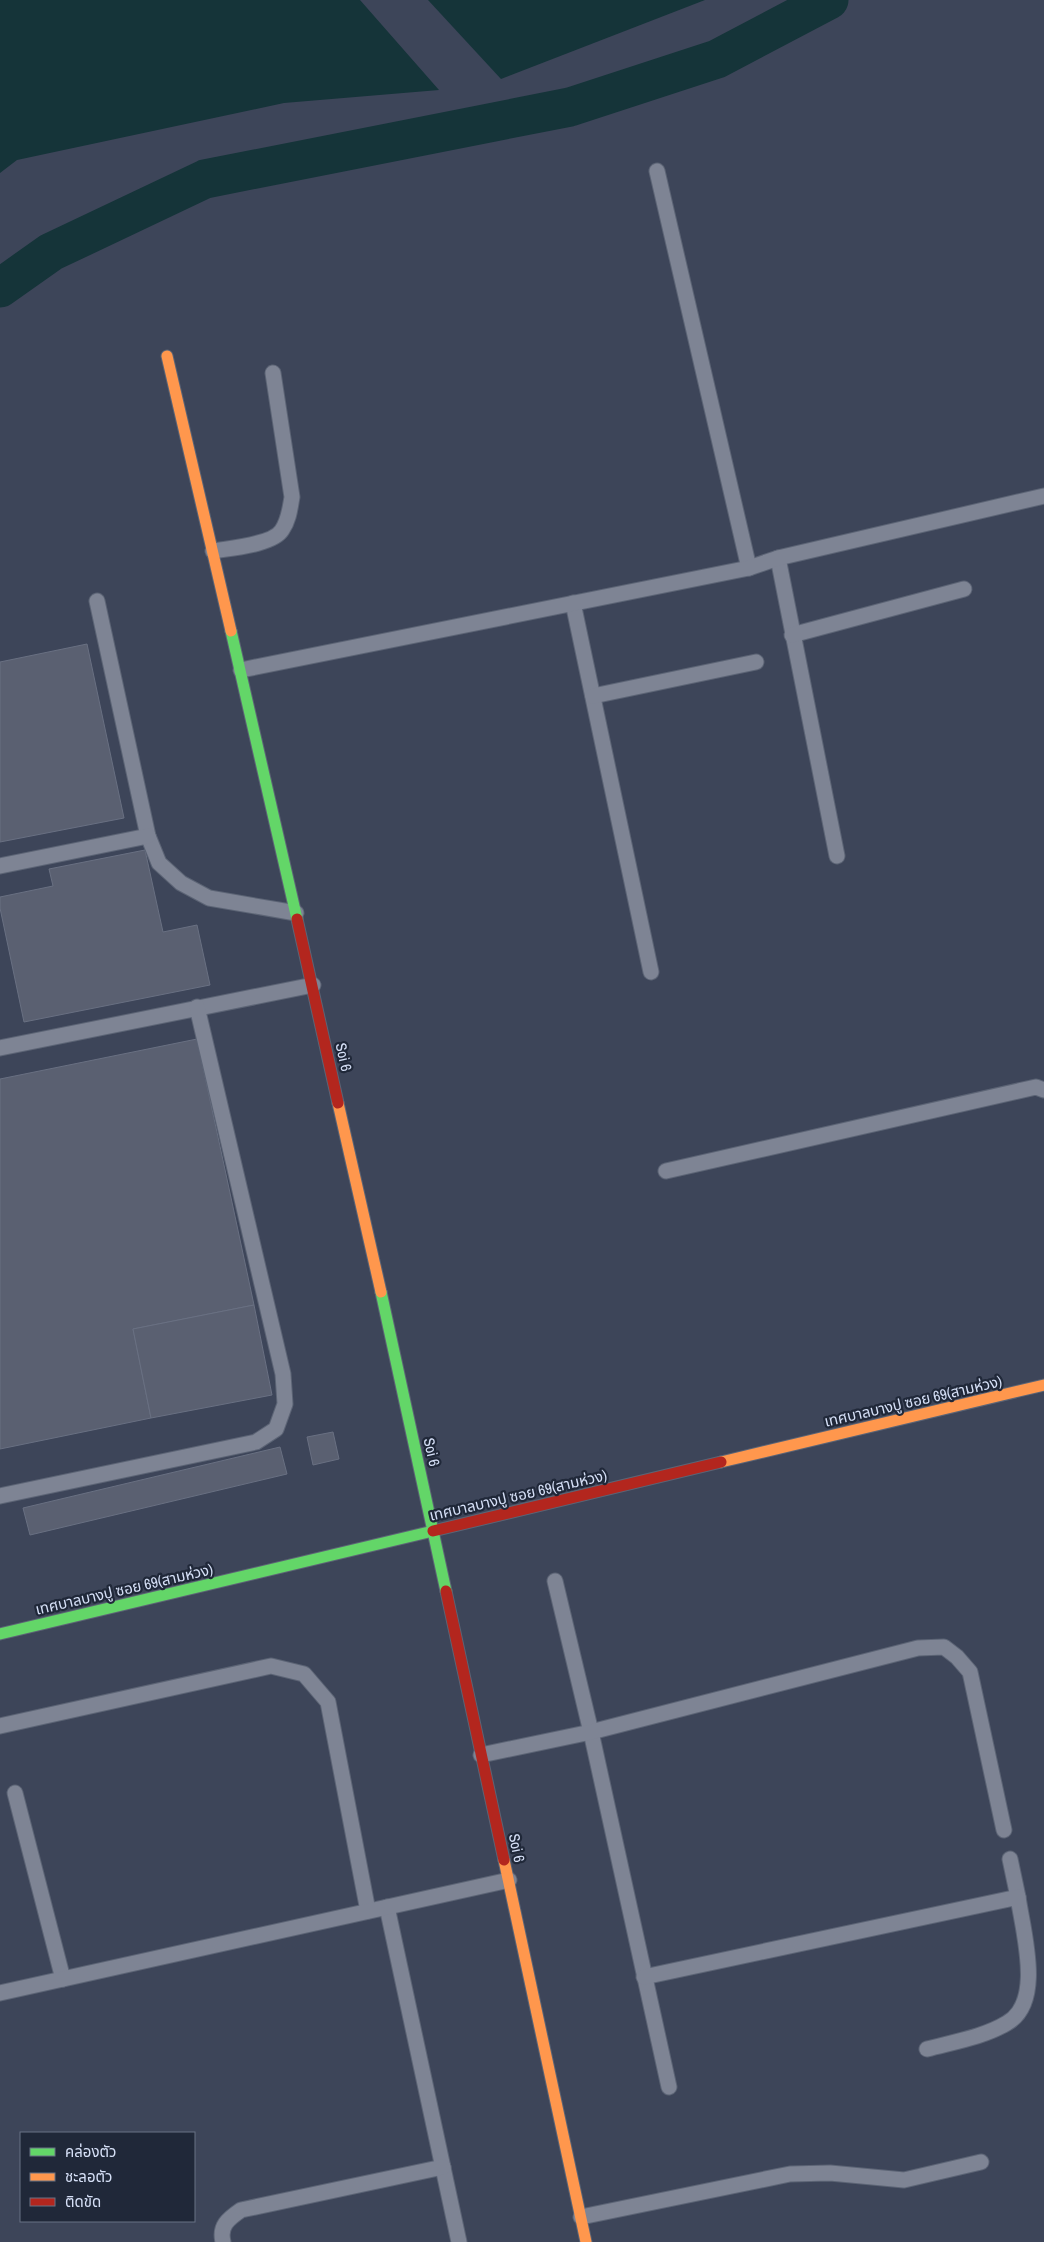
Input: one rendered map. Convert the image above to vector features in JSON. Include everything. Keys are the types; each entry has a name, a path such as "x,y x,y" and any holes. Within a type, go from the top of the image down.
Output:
{"street":[{"name":"Soi 6","path":"166,356 241,670 434,1530 586,2242"},
{"name":"เทศบาลบางปู ซอย 69(สามห่วง)","path":"0,1634 1044,1385"}],"lane":[{"path":"657,171 749,568"},
{"path":"213,551 266,542 281,532 289,515 292,496 273,373"},
{"path":"241,670 749,568 778,558 1044,496"},
{"path":"778,558 837,856"},
{"path":"792,635 964,589"},
{"path":"97,601 148,836 159,863 181,882 209,898 296,913"},
{"path":"573,603 651,972"},
{"path":"593,696 756,662"},
{"path":"0,866 148,836"},
{"path":"0,1048 198,1007 312,986"},
{"path":"0,1496 256,1442 276,1429 285,1404 283,1374 198,1007"},
{"path":"666,1171 1036,1087 1044,1090"},
{"path":"555,1581 591,1732 669,2087"},
{"path":"482,1755 591,1732 918,1648 944,1647 957,1657 970,1672 1004,1830"},
{"path":"0,1726 271,1666 304,1674 328,1702 368,1911"},
{"path":"15,1793 63,1979"},
{"path":"927,2049 985,2032 1007,2023 1019,2014 1025,2001 1030,1975 1010,1858"},
{"path":"0,1993 509,1880"},
{"path":"644,1977 1018,1897"},
{"path":"387,1907 459,2242"},
{"path":"581,2217 790,2174 830,2173 904,2180 981,2162"},
{"path":"223,2242 221,2234 226,2221 240,2210 443,2167"}],"shaded area":[{"path":"0,0 360,0 439,90 284,103 17,160 0,173"},
{"path":"428,0 705,0 501,79"}],"building":[{"path":"87,644 124,818 0,842 0,662"},
{"path":"145,850 163,932 197,925 210,985 24,1022 0,908 0,897 53,886 49,869"},
{"path":"197,1039 254,1305 133,1329 151,1418 0,1449 0,1079"},
{"path":"254,1305 272,1395 151,1418 133,1329"},
{"path":"333,1432 339,1459 313,1465 307,1437"},
{"path":"280,1447 287,1474 30,1535 23,1508"}],"waterway":[{"path":"0,288 51,252 205,179 570,107 717,59 829,0"}],"traffic: fast":[{"path":"231,631 297,919"},
{"path":"381,1292 446,1591"},
{"path":"0,1634 433,1531"}],"traffic: slow":[{"path":"167,356 231,631"},
{"path":"338,1103 381,1292"},
{"path":"721,1462 1044,1385"},
{"path":"504,1860 586,2242"}],"traffic: jam":[{"path":"297,919 338,1103"},
{"path":"433,1531 721,1462"},
{"path":"446,1591 504,1860"}]}
